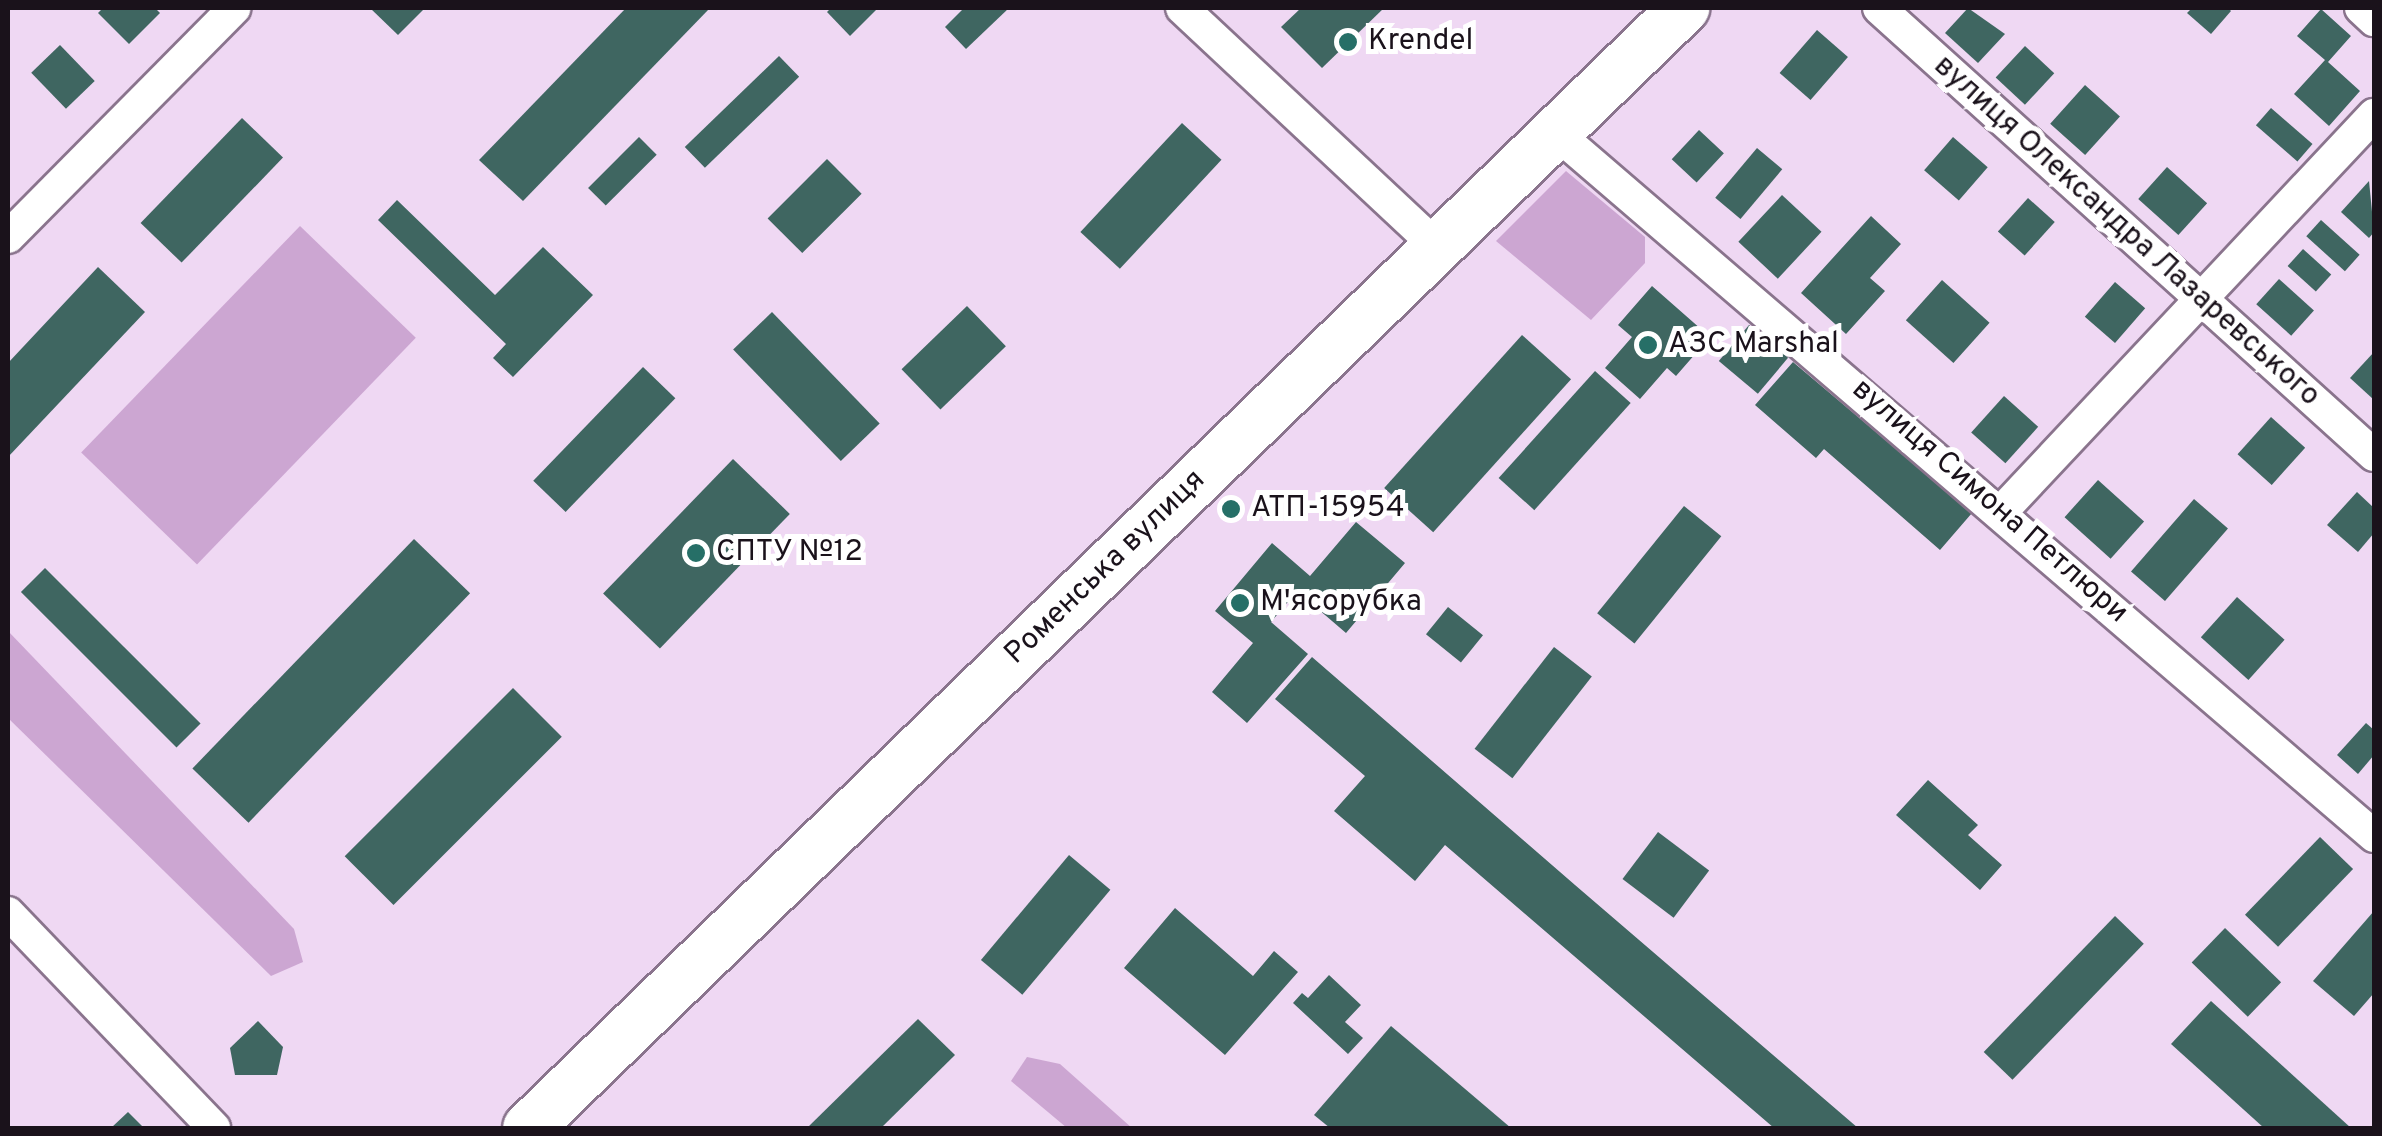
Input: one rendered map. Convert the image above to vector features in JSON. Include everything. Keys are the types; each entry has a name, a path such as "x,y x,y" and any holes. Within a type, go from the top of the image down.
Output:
{"main road":[{"name":"Роменська вулиця","path":"528,1128 1435,245 1684,8"}],"street":[{"path":"1182,8 1435,245"},
{"name":"вулиця Олександра Лазаревського","path":"1879,8 2374,455"},
{"path":"2361,8 2374,20"},
{"path":"8,237 220,13"},
{"path":"2002,512 2374,115"},
{"name":"вулиця Симона Петлюри","path":"1556,132 2372,829"},
{"path":"8,913 214,1128"}],"shaded area":[{"path":"1566,171 1645,237 1645,263 1591,320 1496,241"},
{"path":"300,226 416,338 197,564 81,453"},
{"path":"8,631 294,929 303,962 271,976 8,718"},
{"path":"1027,1057 1060,1064 1132,1128 1067,1128 1011,1081"}],"building":[{"path":"103,8 155,8 160,13 129,44 98,13"},
{"path":"370,8 425,8 398,35"},
{"path":"626,8 710,8 523,201 479,160"},
{"path":"831,8 878,8 850,36 827,12"},
{"path":"964,8 1009,8 966,49 945,27"},
{"path":"1301,8 1384,8 1322,68 1281,27"},
{"path":"1968,8 2005,34 1978,63 1945,33"},
{"path":"2192,8 2231,11 2211,34 2187,13"},
{"path":"2321,9 2351,36 2328,62 2360,91 2329,126 2294,94 2325,60 2297,36"},
{"path":"1817,30 1848,57 1811,100 1780,73"},
{"path":"60,45 95,81 66,109 31,73"},
{"path":"2025,46 2054,73 2025,105 1996,77"},
{"path":"779,56 799,77 705,168 685,147"},
{"path":"2085,85 2120,116 2085,155 2050,124"},
{"path":"2271,108 2313,144 2297,161 2256,125"},
{"path":"242,118 283,158 182,263 141,223"},
{"path":"1182,123 1221,160 1120,269 1080,232"},
{"path":"1699,130 1724,153 1697,182 1672,159"},
{"path":"639,137 657,155 606,206 588,188"},
{"path":"1953,137 1988,167 1959,200 1924,170"},
{"path":"1757,148 1782,169 1740,219 1715,198"},
{"path":"827,159 862,194 802,253 768,218"},
{"path":"2167,167 2207,203 2178,235 2138,199"},
{"path":"2369,181 2374,232 2369,238 2341,212"},
{"path":"1782,195 1821,232 1778,279 1738,242"},
{"path":"2028,198 2055,222 2025,256 1998,231"},
{"path":"397,200 495,295 543,247 593,295 513,377 493,358 506,344 378,220"},
{"path":"1871,216 1901,244 1870,278 1885,291 1846,334 1801,293"},
{"path":"2321,220 2360,255 2345,271 2306,236"},
{"path":"2303,249 2331,274 2316,292 2288,266"},
{"path":"98,267 145,312 8,457 8,363"},
{"path":"2279,279 2314,310 2291,336 2256,304"},
{"path":"1942,280 1990,323 1953,363 1906,320"},
{"path":"2115,282 2145,308 2115,343 2085,317"},
{"path":"1652,286 1710,337 1676,376 1667,368 1640,399 1605,368 1632,337 1618,325"},
{"path":"967,306 1006,346 940,409 902,369"},
{"path":"772,312 880,423 841,461 733,350"},
{"path":"1749,325 1788,358 1758,394 1719,361"},
{"path":"1522,335 1571,379 1433,532 1384,488"},
{"path":"2374,352 2374,397 2373,399 2350,378"},
{"path":"1793,362 1972,513 1940,550 1824,449 1816,458 1755,405"},
{"path":"643,367 675,398 566,512 533,481"},
{"path":"1595,371 1631,403 1534,510 1499,478"},
{"path":"2004,396 2038,427 2005,463 1971,432"},
{"path":"2271,417 2305,448 2272,485 2238,454"},
{"name":"СПТУ №12","path":"733,459 790,514 660,648 603,594"},
{"path":"2098,480 2144,521 2111,559 2065,517"},
{"path":"2357,492 2374,508 2374,533 2358,552 2327,525"},
{"path":"2194,499 2228,529 2165,601 2131,571"},
{"path":"1684,506 1721,536 1634,643 1597,613"},
{"path":"1356,522 1405,563 1346,633 1297,591 1271,622 1308,654 1247,723 1212,692 1253,643 1215,611 1272,543 1310,576"},
{"path":"414,539 470,593 249,823 192,768"},
{"path":"45,568 201,724 177,748 21,592"},
{"path":"2237,597 2285,640 2248,680 2201,637"},
{"path":"1448,607 1483,635 1461,663 1426,634"},
{"path":"1554,647 1592,677 1512,778 1475,749"},
{"path":"1312,657 1858,1128 1774,1128 1445,845 1415,881 1334,811 1365,776 1275,699"},
{"path":"513,688 562,737 393,905 345,856"},
{"path":"2366,723 2374,730 2374,755 2358,774 2337,755"},
{"path":"1928,780 1978,825 1968,835 2002,865 1980,890 1896,815"},
{"path":"1658,832 1709,871 1674,918 1622,879"},
{"path":"2320,837 2353,869 2278,947 2245,915"},
{"path":"1069,855 1110,890 1022,995 981,960"},
{"path":"1175,908 1253,976 1274,951 1298,972 1225,1055 1124,968"},
{"path":"2374,911 2374,993 2354,1016 2313,981"},
{"path":"2115,916 2144,944 2012,1080 1984,1052"},
{"path":"2225,928 2281,982 2248,1017 2192,963"},
{"path":"1329,975 1361,1005 1345,1022 1363,1038 1348,1054 1293,1003 1302,993 1308,998"},
{"path":"2211,1001 2351,1128 2264,1128 2171,1044"},
{"path":"918,1019 955,1055 881,1128 807,1128"},
{"path":"258,1021 283,1047 277,1075 235,1075 230,1048"},
{"path":"1391,1026 1511,1128 1330,1128 1314,1115"},
{"path":"128,1112 144,1128 111,1128"}],"place":[{"name":"Krendel","path":"1348,42"},
{"name":"АЗС Marshal","path":"1648,345"},
{"name":"АТП-15954","path":"1231,509"},
{"name":"СПТУ №12","path":"696,553"},
{"name":"М'ясорубка","path":"1240,603"}]}
